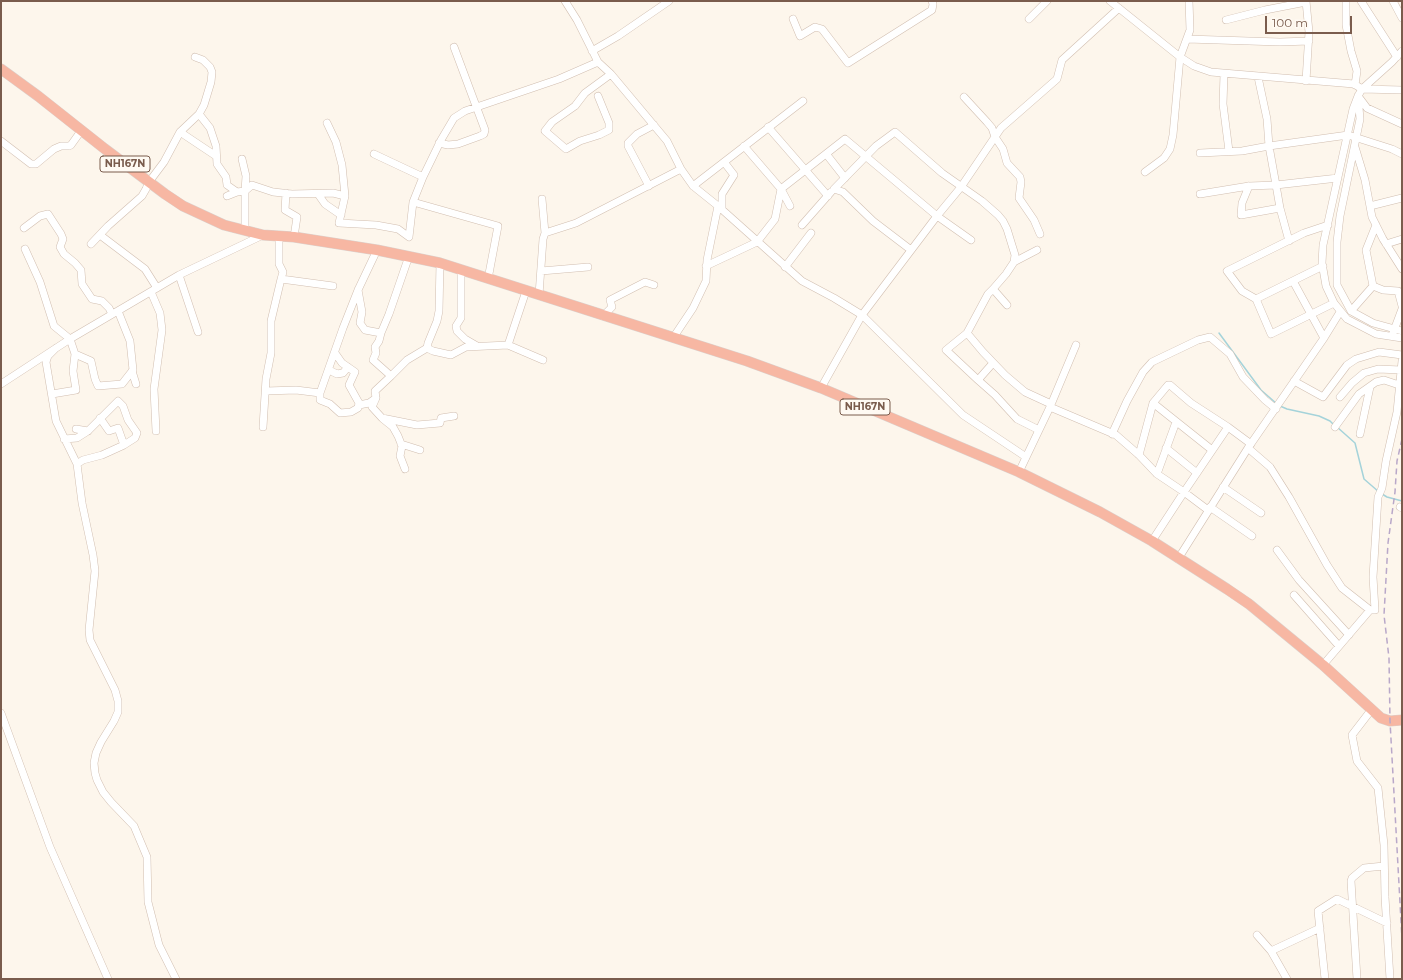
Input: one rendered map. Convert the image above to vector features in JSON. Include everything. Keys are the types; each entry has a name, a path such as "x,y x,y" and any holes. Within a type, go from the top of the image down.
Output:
{"highway":[{"name":"NH167N","path":"1,69 38,96 81,131 183,206 224,226 263,235 294,237 376,250 440,264 747,361 821,388 1019,472 1100,512 1152,541 1249,604 1323,665 1381,718 1390,721 1402,720"}],"street":[{"path":"565,1 577,20 598,62 611,74 667,141 681,169 693,186 720,208 802,282 834,298 862,315 963,415 1026,457"},
{"path":"592,51 618,36 669,1"},
{"path":"793,19 800,36 815,28 822,29 848,63 932,10 932,1"},
{"path":"1029,19 1047,1"},
{"path":"1110,1 1180,57 1194,66 1211,72 1356,85 1362,89 1402,90"},
{"path":"1145,172 1164,158 1170,149 1173,136 1180,57 1190,30 1189,1"},
{"path":"1226,20 1306,1 1309,41 1306,81"},
{"path":"1346,1 1346,25 1357,71 1356,85"},
{"path":"1362,1 1397,57"},
{"path":"1393,1 1402,18"},
{"path":"821,388 862,315 937,216 961,188 1001,128 1057,79 1062,60 1119,8"},
{"path":"1187,39 1280,42 1309,41"},
{"path":"439,143 448,145 458,144 484,134 485,130 454,47"},
{"path":"1402,50 1397,57 1362,89 1358,96 1353,109 1323,246 1323,266 1326,286 1340,312 1347,319 1376,334 1402,331"},
{"path":"91,244 142,196 149,182 164,162 180,132 199,114 204,106 208,95 212,72 210,67 203,60 195,57"},
{"path":"327,123 336,142 342,165 345,196 339,223 376,225 398,229 409,237 413,202 439,143 454,118 477,107 559,78 598,62"},
{"path":"598,96 609,123 609,130 580,141 566,149 545,131 552,122 575,106 585,93 611,74"},
{"path":"1224,74 1223,104 1229,151"},
{"path":"1258,77 1267,119 1269,146 1280,208 1289,241"},
{"path":"1358,96 1367,108 1402,124"},
{"path":"1358,96 1360,119 1340,216 1337,242 1337,285 1351,310 1402,338"},
{"path":"964,97 987,122 1003,149 1007,163 1020,177 1021,182 1019,198 1034,220 1040,234"},
{"path":"693,186 803,101"},
{"path":"199,114 210,128 216,146 217,164 226,177 227,185 237,192"},
{"path":"649,186 628,146 628,143 637,134 654,125"},
{"path":"768,127 828,196"},
{"path":"1,142 31,164 36,164 54,149 61,146 71,145 81,131"},
{"path":"180,132 216,156"},
{"path":"802,225 866,156 876,146 895,132 942,173 998,215 1007,229 1015,255 1014,262 1006,274 988,294 966,333 946,350 995,395 1017,419 1039,430"},
{"path":"1200,153 1229,151 1348,135 1402,154"},
{"path":"706,266 757,242 775,219 781,189 827,155 845,139 937,216 971,240"},
{"path":"744,146 781,189 790,206"},
{"path":"1354,147 1365,180 1372,217 1386,244 1402,269"},
{"path":"374,154 423,177"},
{"path":"827,155 845,178"},
{"path":"242,159 246,176 245,231"},
{"path":"673,338 693,308 706,280 706,266 722,194 734,175 724,162"},
{"path":"545,233 576,223 681,169"},
{"path":"1200,194 1248,186 1276,185 1338,178"},
{"path":"227,196 237,192 246,191 252,185 273,192 318,194 334,193 345,196"},
{"path":"1248,186 1242,203 1241,215 1280,208"},
{"path":"834,189 843,192 873,221 911,250"},
{"path":"286,193 285,210 297,217 294,237"},
{"path":"318,194 325,204 341,215"},
{"path":"1370,206 1402,198"},
{"path":"539,295 545,233 542,200"},
{"path":"413,202 498,226 488,279"},
{"path":"24,228 40,216 48,214 61,234 63,240 60,247 64,254 81,270 82,284 92,299 102,301 115,312 130,341 132,371 136,384"},
{"path":"1328,225 1304,233 1227,271 1242,291 1256,299 1271,334 1334,303"},
{"path":"1373,286 1366,250 1376,225"},
{"path":"785,267 811,233"},
{"path":"100,235 145,269 154,290 162,330 154,389 156,431"},
{"path":"1,384 70,339 179,275 263,235"},
{"path":"263,427 266,379 271,353 271,321 283,272 279,264 279,236"},
{"path":"1386,244 1402,239"},
{"path":"25,248 40,282 54,326 70,339 75,354 73,371 76,390 52,394"},
{"path":"359,404 358,408 351,412 340,413 330,404 320,400 320,393 358,290 376,250"},
{"path":"1014,262 1037,250"},
{"path":"391,376 373,360 376,353 375,347 379,341 409,256"},
{"path":"405,468 400,456 402,446 393,427 372,407 376,398 375,390 407,360 427,348 439,311 440,264"},
{"path":"1256,299 1323,266"},
{"path":"541,271 588,267"},
{"path":"460,271 461,318 456,326 457,331 465,339 477,346"},
{"path":"179,275 198,332"},
{"path":"281,279 333,286"},
{"path":"1293,281 1324,338"},
{"path":"603,316 612,307 610,300 645,282 654,285"},
{"path":"1351,310 1373,286"},
{"path":"1373,286 1382,290 1400,288 1402,306"},
{"path":"993,289 1007,304"},
{"path":"358,290 362,312 360,323 365,330 381,333"},
{"path":"508,344 526,291"},
{"path":"1393,333 1402,309"},
{"path":"1178,559 1223,487 1340,312"},
{"path":"966,333 993,363 1025,392 1050,406 1116,435 1139,454 1157,474 1252,536"},
{"path":"1112,434 1127,401 1143,372 1152,362 1198,340 1210,337 1230,354 1244,377 1265,400 1276,408"},
{"path":"427,348 451,355 466,347 508,344 543,360"},
{"path":"1019,472 1050,406 1076,345"},
{"path":"56,348 48,356 46,362 56,421 77,464 82,503 95,571 89,630 90,640 115,690 118,701 118,712 114,722 96,753 94,764 95,773 103,792 134,826 147,858 148,902 159,945 176,979"},
{"path":"1294,381 1323,397 1347,365 1356,359 1379,352 1402,355"},
{"path":"335,353 342,363 355,372 349,385 359,404"},
{"path":"75,354 91,360 98,386 122,384 132,371"},
{"path":"1323,665 1370,610 1375,610 1373,577 1378,497 1382,488 1396,412 1402,361"},
{"path":"978,380 993,363"},
{"path":"329,370 337,374 343,373 348,367"},
{"path":"1340,397 1352,383 1364,373 1378,369 1401,370"},
{"path":"1335,427 1359,394 1376,382 1384,380 1399,385"},
{"path":"1139,454 1153,403 1166,385 1169,384 1191,403 1228,427 1250,446 1270,467 1289,497 1326,565 1342,588 1370,610"},
{"path":"1360,434 1370,387"},
{"path":"266,391 296,390 320,393"},
{"path":"359,404 369,403 376,398"},
{"path":"64,439 77,438 88,430 118,401 123,406 128,420 137,433 135,438 102,455 83,460 77,464"},
{"path":"1153,403 1212,450"},
{"path":"382,418 417,425 440,423 441,418 454,416"},
{"path":"100,418 109,431 118,428 124,445"},
{"path":"1157,474 1176,422"},
{"path":"1152,541 1228,427"},
{"path":"76,429 88,430"},
{"path":"401,444 420,450"},
{"path":"1166,448 1197,473"},
{"path":"1223,487 1261,513"},
{"path":"1277,550 1299,580 1349,635"},
{"path":"1294,595 1339,646"},
{"path":"1372,709 1352,735 1357,761 1378,788 1384,846 1390,979"},
{"path":"1,713 50,847 108,979"},
{"path":"1357,979 1352,908 1352,878 1364,868 1384,866"},
{"path":"1325,979 1318,911 1337,899 1352,908 1387,923"},
{"path":"1271,951 1320,928"},
{"path":"1257,935 1271,951 1287,979"}],"waterway":[{"path":"1219,333 1261,390 1277,404"},
{"path":"1280,406 1319,416 1330,421 1334,425"},
{"path":"1337,427 1355,443 1364,479 1379,492"},
{"path":"1382,494 1402,501"}],"railway":[{"path":"1402,439 1397,461 1395,492 1388,543 1384,615 1389,658 1390,721 1402,939"}]}
